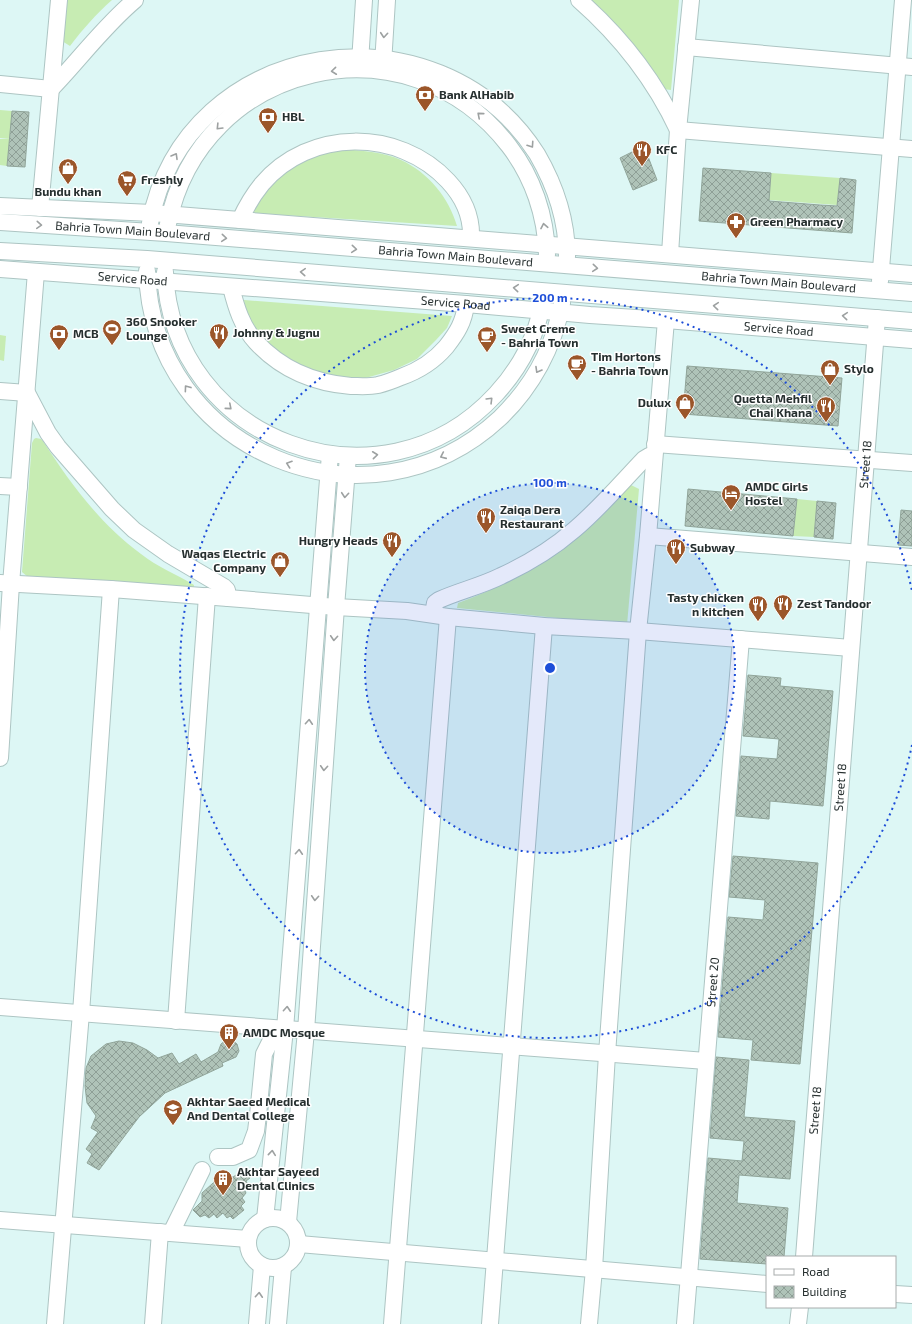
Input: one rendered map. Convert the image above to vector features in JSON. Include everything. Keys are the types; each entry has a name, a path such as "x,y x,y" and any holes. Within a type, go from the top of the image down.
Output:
{"street":[{"path":"40,208 59,0"},
{"path":"51,88 116,16 135,0"},
{"path":"359,69 364,0"},
{"path":"382,71 387,0"},
{"path":"579,0 609,28 636,62 669,110 678,130"},
{"path":"670,254 678,130 691,0"},
{"path":"880,291 892,147 904,66 903,0"},
{"path":"686,47 904,66"},
{"path":"148,232 152,213 163,181 172,161 187,138 209,113 235,91 264,74 294,62 327,54 360,52 383,54 418,62 452,75 482,94 509,118 532,146 549,178 561,213 567,246 568,266"},
{"path":"166,233 170,214 180,186 194,159 212,134 234,113 258,96 300,78 329,71 359,69 382,71 416,79 448,92 477,112 498,132 522,164 530,180 542,212 547,244 548,264"},
{"path":"0,84 51,88"},
{"path":"678,130 912,149"},
{"path":"240,220 253,196 263,183 286,163 306,152 328,144 359,141 389,145 404,150 418,157 443,175 463,199 472,228 471,238"},
{"path":"0,206 170,214 912,274"},
{"name":"Bahria Town Main Boulevard","path":"0,222 166,233 912,293"},
{"path":"0,251 147,259 912,321"},
{"path":"147,259 152,312 165,349 184,384 204,409 234,435 268,456 298,467 329,474 361,475 390,472 418,466 458,449 482,433 510,408 532,380 549,347 564,294"},
{"path":"164,261 165,282 170,312 180,340 194,367 223,403 247,422 273,437 301,448 348,456 391,453 419,445 446,433 470,418 492,399 515,370 532,338 541,311 545,291"},
{"name":"Service Road","path":"0,269 466,304 912,340"},
{"path":"0,758 5,584 20,487 36,272"},
{"path":"231,287 246,329 256,342 278,362 293,370 328,384 350,386 376,385 409,374 429,363 438,356 451,341 463,321 466,304"},
{"name":"Street 18","path":"804,1256 877,318"},
{"path":"589,1324 638,631 648,536 666,320"},
{"path":"0,391 27,393"},
{"path":"27,393 48,433 58,447 112,509 134,530 168,554 224,587 227,590 228,598"},
{"path":"654,450 912,463"},
{"path":"392,1324 414,1039 440,615 435,603 439,600 501,576 542,553 558,542 573,531 602,504 654,450"},
{"path":"264,1219 285,1029 330,454"},
{"path":"288,1222 306,1031 348,456"},
{"path":"0,486 20,487"},
{"path":"648,536 912,558"},
{"path":"5,584 111,589 336,607 407,611 544,626 638,631 851,648"},
{"path":"55,1324 81,1013 111,589"},
{"path":"176,1021 207,596"},
{"path":"490,1324 544,626"},
{"name":"Street 20","path":"685,1324 741,639"},
{"path":"0,1007 706,1062"},
{"path":"218,1157 232,1157 249,1150 256,1131 264,1054 271,1040 285,1029"},
{"path":"153,1324 165,1233 202,1170"},
{"path":"264,1219 281,1219 288,1222 296,1232 299,1244 297,1251 290,1263 284,1267 276,1269 262,1266 255,1262 248,1248 248,1239 253,1227 264,1219"},
{"path":"0,1220 248,1239"},
{"path":"299,1244 766,1284"},
{"path":"257,1324 262,1266"},
{"path":"278,1324 284,1267"},
{"path":"896,1294 912,1295"},
{"path":"798,1324 800,1308"}],"green space":[{"path":"67,0 112,0 90,22 70,46 62,41"},
{"path":"591,0 679,0 671,90 663,89 611,20"},
{"path":"0,110 12,111 10,139 0,138"},
{"path":"0,139 10,139 7,166 0,165"},
{"path":"344,149 388,155 411,165 429,179 443,196 449,206 457,226 252,213 253,206 282,172 316,155"},
{"path":"771,173 840,178 837,205 769,200"},
{"path":"244,300 452,316 447,328 417,359 394,370 362,379 339,379 305,370 287,361 260,336 245,310"},
{"path":"0,335 6,336 4,361 0,360"},
{"path":"36,438 43,441 75,487 112,530 147,559 194,585 193,593 28,577 22,572 32,443"},
{"path":"631,485 639,489 627,625 457,608 458,603 511,580 560,551 595,522"},
{"path":"797,499 817,501 814,537 793,536"}],"building":[{"path":"12,111 29,112 25,167 7,166"},
{"path":"644,146 657,180 633,190 620,158"},
{"path":"703,168 771,173 769,201 820,205 837,206 840,178 856,180 852,233 699,221"},
{"path":"687,366 842,378 838,426 683,414"},
{"name":"AMDC Girls Hostel","path":"688,489 797,499 793,536 685,526"},
{"path":"817,501 836,503 833,539 814,537"},
{"path":"901,510 912,511 912,546 898,545"},
{"path":"748,675 781,678 780,686 833,691 823,806 770,801 769,819 736,816 741,756 777,759 779,739 743,736"},
{"path":"733,856 818,863 800,1064 751,1060 753,1040 718,1037 728,917 763,920 765,900 729,897"},
{"path":"226,1040 232,1040 237,1044 239,1051 236,1057 222,1063 223,1066 165,1093 139,1117 99,1170 87,1163 92,1154 86,1149 98,1132 91,1128 96,1116 87,1103 85,1086 86,1068 91,1056 106,1044 119,1041 133,1043 147,1050 158,1058 172,1053 179,1064 196,1054 201,1062 218,1052 221,1044"},
{"path":"716,1057 749,1060 744,1117 795,1121 790,1179 739,1175 737,1203 788,1208 784,1256 766,1256 766,1264 700,1259 708,1158 742,1161 744,1141 710,1138"},
{"name":"Akhtar Sayeed Dental Clinics","path":"244,1170 250,1178 246,1181 248,1185 244,1189 246,1193 242,1198 245,1202 241,1206 244,1210 233,1219 230,1216 227,1218 223,1213 217,1218 214,1214 209,1218 205,1215 200,1217 193,1210 202,1201 202,1193 223,1174 233,1177"}],"place":[{"name":"Bank AlHabib","path":"425,112"},
{"name":"HBL","path":"268,134"},
{"name":"KFC","path":"642,167"},
{"name":"Bundu khan","path":"68,185"},
{"name":"Freshly","path":"127,197"},
{"name":"Green Pharmacy","path":"736,239"},
{"name":"360 Snooker Lounge","path":"112,346"},
{"name":"Johnny & Jugnu","path":"219,350"},
{"name":"MCB","path":"59,351"},
{"name":"Sweet Creme - Bahria Town","path":"487,353"},
{"name":"Tim Hortons - Bahria Town","path":"577,381"},
{"name":"Stylo","path":"830,386"},
{"name":"Dulux","path":"685,420"},
{"name":"Quetta Mehfil Chai Khana","path":"826,423"},
{"name":"AMDC Girls Hostel","path":"731,511"},
{"name":"Zaiqa Dera Restaurant","path":"486,534"},
{"name":"Hungry Heads","path":"392,558"},
{"name":"Subway","path":"676,565"},
{"name":"Waqas Electric Company","path":"280,578"},
{"name":"Zest Tandoor","path":"783,621"},
{"name":"Tasty chicken n kitchen","path":"758,622"},
{"name":"AMDC Mosque","path":"229,1050"},
{"name":"Akhtar Saeed Medical And Dental College","path":"173,1126"},
{"name":"Akhtar Sayeed Dental Clinics","path":"223,1196"}]}
